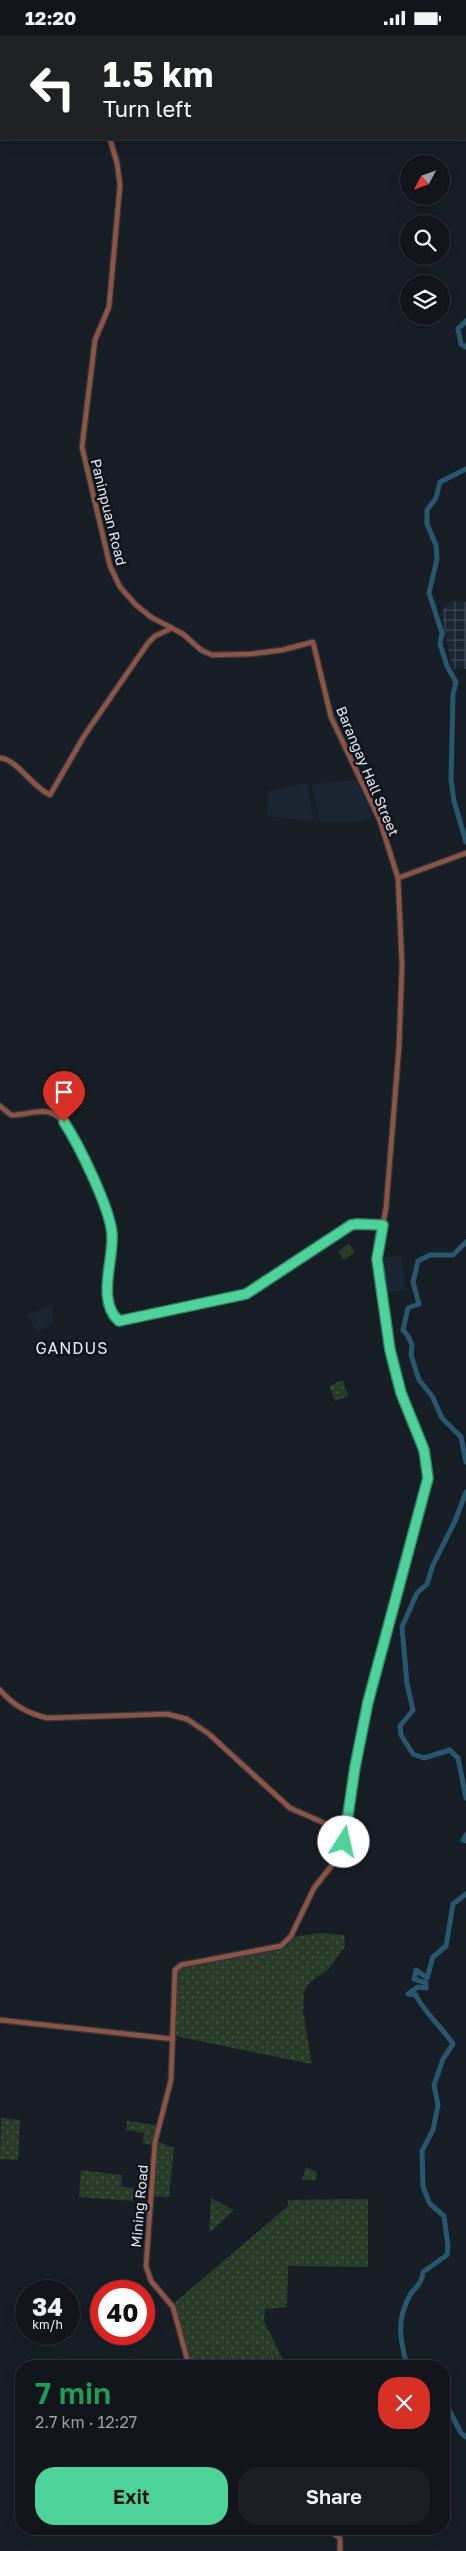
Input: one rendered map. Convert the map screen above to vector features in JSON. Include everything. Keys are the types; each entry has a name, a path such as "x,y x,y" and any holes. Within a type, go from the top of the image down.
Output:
{"street":[{"name":"Paninpuan Road","path":"110,140 117,163 120,185 109,307 95,340 82,447 110,566 115,579 136,605 183,634 201,650 212,655 251,655 313,642"},
{"path":"0,758 7,759 32,784 50,795 84,736 148,643 172,627"},
{"name":"Barangay Hall Street","path":"313,642 331,717 380,821 398,878 402,965 399,1047 383,1225 377,1259 390,1350 401,1393 424,1450 428,1478 368,1702 355,1767 347,1833"},
{"path":"398,878 466,853"},
{"path":"0,1106 10,1115 38,1111 52,1114 61,1118 66,1125 110,1219 112,1240 108,1283 109,1305 110,1312 119,1321 240,1297 351,1225 383,1225"},
{"path":"0,1690 12,1704 34,1715 47,1718 167,1714 187,1719 209,1734 290,1808 347,1833"},
{"name":"Mining Road","path":"187,2360 173,2307 154,2285 146,2266 156,2142 171,2080 176,1968 181,1965 281,1946 290,1936 314,1888 339,1856 347,1833"},
{"path":"0,2020 173,2039"},
{"path":"336,2535 340,2538 340,2551"}],"shaded area":[{"path":"451,601 466,602 466,669 452,669 441,612"},
{"path":"358,780 373,818 356,822 320,822 312,784"},
{"path":"307,783 313,821 267,816 269,791"},
{"path":"401,1256 405,1290 385,1293 381,1258"},
{"path":"52,1304 53,1323 37,1332 28,1316"},
{"path":"139,2202 149,2203 148,2217 138,2216"}],"green space":[{"path":"349,1243 355,1252 344,1260 338,1252"},
{"path":"343,1380 348,1396 335,1401 329,1386"},
{"path":"321,1933 344,1935 345,1946 329,1969 310,1982 304,1992 303,2012 312,2064 175,2036 176,1976 179,1969 279,1950 287,1946 292,1937"},
{"path":"1,2118 20,2120 18,2160 0,2159"},
{"path":"127,2121 157,2125 154,2145 143,2144 144,2133 126,2130"},
{"path":"157,2141 174,2148 169,2197 153,2196"},
{"path":"306,2167 317,2172 316,2180 302,2180"},
{"path":"81,2170 122,2175 121,2187 134,2188 133,2201 79,2197"},
{"path":"211,2198 234,2210 209,2233"},
{"path":"368,2199 368,2267 288,2266 287,2307 265,2309 264,2321 283,2360 189,2360 173,2304 288,2206 288,2200"},
{"path":"216,2202 227,2208 224,2215 213,2208"}],"waterway":[{"path":"466,321 458,329 461,344 466,347"},
{"path":"466,469 440,482 436,498 427,510 427,524 436,545 437,559 429,593 442,633 440,644 447,666 456,682 453,694 451,780 454,801 466,842"},
{"path":"466,1242 453,1255 430,1255 418,1261 413,1282 419,1304 408,1308 403,1330 412,1345 411,1355 419,1380 432,1396 442,1418 461,1437 466,1462"},
{"path":"466,1492 455,1521 433,1565 427,1584 417,1593 402,1627 407,1684 413,1710 400,1726 401,1735 413,1754 424,1758 450,1750 458,1758 466,1798"},
{"path":"466,1835 463,1840 466,1841"},
{"path":"406,2360 401,2338 401,2321 406,2304 420,2282 423,2272 447,2255 448,2246 444,2216 430,2204 423,2187 422,2151 433,2130 438,2105 434,2085 443,2059 453,2044 422,2006 416,1995 408,1994 418,1987 426,1988 426,1983 414,1979 416,1970 427,1978 433,1957 446,1946 453,1904 466,1894"},
{"path":"450,2412 461,2433 466,2437"}],"district":[{"name":"GANDUS","path":"72,1348"}],"route":[{"path":"64,1122 97,1188 110,1219 112,1251 108,1283 109,1305 110,1312 119,1321 222,1299 240,1297 351,1225 383,1225 377,1259 391,1358 401,1393 421,1440 428,1468 428,1478 368,1702 355,1767 347,1833 344,1842"}]}
